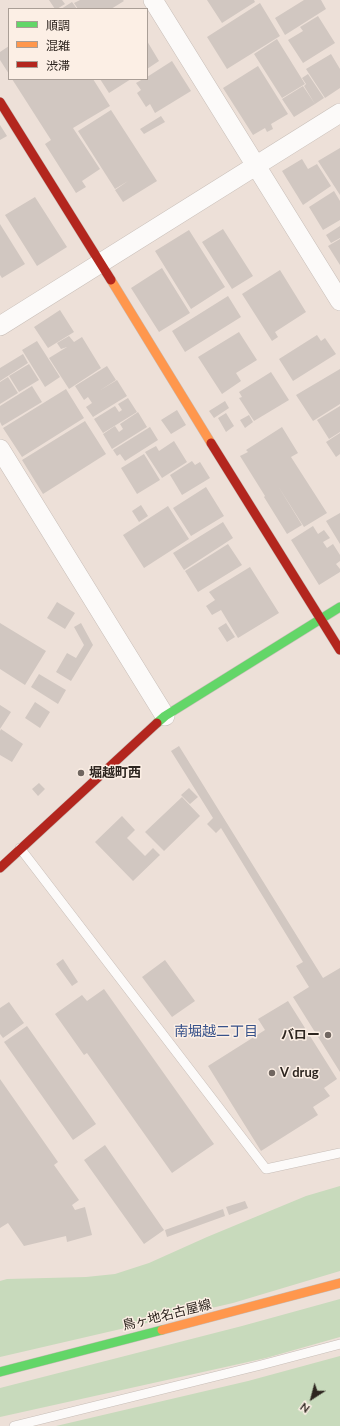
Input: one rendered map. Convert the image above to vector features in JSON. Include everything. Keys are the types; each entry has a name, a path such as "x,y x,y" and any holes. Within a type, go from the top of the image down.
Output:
{"street":[{"path":"153,0 340,301"},
{"path":"0,102 340,650"},
{"path":"0,326 340,113"},
{"path":"0,449 165,716"},
{"path":"0,868 165,716 340,607"},
{"name":"鳥ヶ地名古屋線","path":"0,1372 340,1283"}],"lane":[{"path":"20,848 266,1170 340,1153"},
{"path":"14,1426 340,1344"}],"green space":[{"path":"340,1186 340,1271 233,1303 0,1357 0,1281 7,1279 86,1277 115,1274 149,1263 306,1196"},
{"path":"340,1299 340,1337 266,1358 0,1417 0,1388 242,1326"},
{"path":"340,1356 340,1426 56,1426 248,1381"}],"building":[{"path":"49,0 62,0 65,4 59,8 54,8"},
{"path":"80,0 124,1 113,8 77,8 74,3"},
{"path":"207,0 254,0 255,2 222,23"},
{"path":"304,0 321,0 326,9 285,35 275,18"},
{"path":"72,2 76,8 63,8"},
{"path":"260,3 280,36 227,69 207,37"},
{"path":"318,16 335,43 303,63 288,40 303,31 300,27"},
{"path":"277,39 305,84 282,98 254,54"},
{"path":"148,43 159,61 148,68"},
{"path":"8,47 8,72 0,60 0,52"},
{"path":"331,54 340,69 340,88 325,98 306,69"},
{"path":"172,61 191,91 155,113 150,104 146,107 137,93 141,90 136,83 141,80 148,80 148,76"},
{"path":"258,66 288,114 271,124 273,129 267,132 265,128 253,135 223,88"},
{"path":"308,74 324,98 315,104 304,86 306,84 302,78"},
{"path":"13,80 94,80 110,106 73,128 100,169 82,181 86,187 76,193 45,144 51,140"},
{"path":"101,80 129,80 109,93"},
{"path":"303,86 315,104 294,117 282,99"},
{"path":"111,110 157,181 123,202 115,190 128,181 115,189 78,131"},
{"path":"161,116 165,122 144,134 140,129"},
{"path":"0,125 7,136 0,140"},
{"path":"340,148 340,195 318,161"},
{"path":"302,159 308,169 317,164 331,186 303,205 282,171"},
{"path":"334,191 340,201 340,220 323,230 309,207"},
{"path":"35,197 67,247 37,266 5,215"},
{"path":"0,224 25,264 2,278 0,275"},
{"path":"340,226 340,238 331,243 326,235"},
{"path":"223,229 253,276 232,289 202,242"},
{"path":"189,230 225,287 191,309 155,251"},
{"path":"340,239 340,265 328,246"},
{"path":"162,268 190,313 159,332 131,288"},
{"path":"280,270 306,312 275,332 278,337 272,341 242,294"},
{"path":"228,296 241,317 185,352 172,331"},
{"path":"60,310 74,332 48,348 34,327"},
{"path":"239,332 257,360 236,373 241,381 222,394 198,357"},
{"path":"317,335 321,341 325,338 336,354 293,381 279,359"},
{"path":"69,336 74,342 82,337 101,368 69,389 49,358 67,347 61,349 57,343"},
{"path":"37,341 60,377 45,387 22,350"},
{"path":"23,354 28,363 0,381 0,368"},
{"path":"29,364 39,380 19,392 9,376"},
{"path":"107,366 116,380 99,391 117,380 127,396 93,417 86,407 92,403 88,397 84,400 75,386"},
{"path":"340,369 340,404 313,421 296,395"},
{"path":"271,372 289,400 254,421 239,398 242,397 239,392"},
{"path":"8,377 18,393 0,404 0,382"},
{"path":"32,386 42,402 2,426 0,422 0,406"},
{"path":"66,389 84,418 22,457 3,428"},
{"path":"128,398 137,412 103,433 94,419 115,406 119,412 122,410 118,404"},
{"path":"225,401 229,408 214,418 209,411"},
{"path":"340,406 340,432 329,439 317,420"},
{"path":"177,410 186,425 171,434 161,420"},
{"path":"138,412 147,427 112,449 103,434 115,426 119,432 123,429 120,424"},
{"path":"226,413 234,426 226,432 218,418"},
{"path":"249,415 253,422 245,428 240,420"},
{"path":"85,421 106,454 43,494 22,460"},
{"path":"150,427 158,440 125,461 120,454 117,456 113,450"},
{"path":"282,427 298,453 291,457 327,513 304,527 278,486 302,525 287,534 240,456 248,452 246,450"},
{"path":"340,433 340,454 336,457 326,442"},
{"path":"174,441 187,462 162,478 145,452 156,446 159,451"},
{"path":"144,454 160,480 137,494 121,468"},
{"path":"192,461 195,465 200,462 210,478 182,495 170,475"},
{"path":"206,487 224,516 191,536 173,508"},
{"path":"141,505 148,516 139,522 132,511"},
{"path":"168,506 189,539 144,568 123,535"},
{"path":"340,513 340,544 326,521"},
{"path":"223,522 233,538 184,570 173,553"},
{"path":"313,526 318,534 324,530 330,538 323,542 327,548 333,544 340,555 340,561 336,564 340,569 340,572 319,585 291,540"},
{"path":"228,544 242,565 198,592 185,571"},
{"path":"250,567 279,613 238,638 221,610 212,615 206,606 215,600 209,592"},
{"path":"57,602 75,613 65,629 47,618"},
{"path":"0,623 46,651 25,685 0,669"},
{"path":"81,623 93,645 71,681 56,672 67,653 76,658 84,645 74,627"},
{"path":"226,623 235,637 227,642 218,628"},
{"path":"39,674 66,690 58,704 31,687"},
{"path":"35,702 50,712 40,728 25,718"},
{"path":"0,705 11,712 0,729"},
{"path":"1,729 23,744 12,762 0,755"},
{"path":"179,746 323,978 340,968 340,1072 293,997 309,987 296,966 303,962 221,828 216,833 207,824 213,818 171,751"},
{"path":"39,783 45,789 38,796 32,789"},
{"path":"189,788 198,797 190,804 181,795"},
{"path":"182,797 200,816 164,851 145,832"},
{"path":"122,816 135,830 127,838 145,856 153,848 160,855 133,881 95,842"},
{"path":"63,959 78,982 72,986 56,964"},
{"path":"165,960 195,1001 172,1017 142,977"},
{"path":"104,989 214,1144 172,1173 87,1053 84,1055 55,1014 82,995 87,1001"},
{"name":"V drug","path":"288,1001 337,1079 324,1088 330,1096 313,1107 318,1115 261,1151 208,1066 265,1030 258,1019"},
{"path":"9,1002 24,1023 3,1038 0,1034 0,1008"},
{"path":"27,1026 96,1124 73,1140 4,1042"},
{"path":"0,1079 58,1162 54,1165 79,1200 72,1205 75,1210 85,1207 92,1235 67,1242 66,1236 24,1246 8,1223 0,1228"},
{"path":"105,1145 164,1230 144,1244 84,1160"},
{"path":"245,1201 248,1208 229,1215 226,1207"},
{"path":"223,1209 225,1216 167,1237 165,1230"}],"traffic: fast":[{"path":"157,723 165,716 340,607"},
{"path":"0,1372 162,1330"}],"traffic: slow":[{"path":"111,280 211,443"},
{"path":"162,1330 340,1283"}],"traffic: jam":[{"path":"0,102 111,280"},
{"path":"211,443 340,650"},
{"path":"0,868 157,723"}],"place":[{"name":"堀越町西","path":"81,773"},
{"name":"バロー","path":"328,1035"},
{"name":"V drug","path":"272,1073"}],"district":[{"name":"南堀越二丁目","path":"216,1031"}]}
